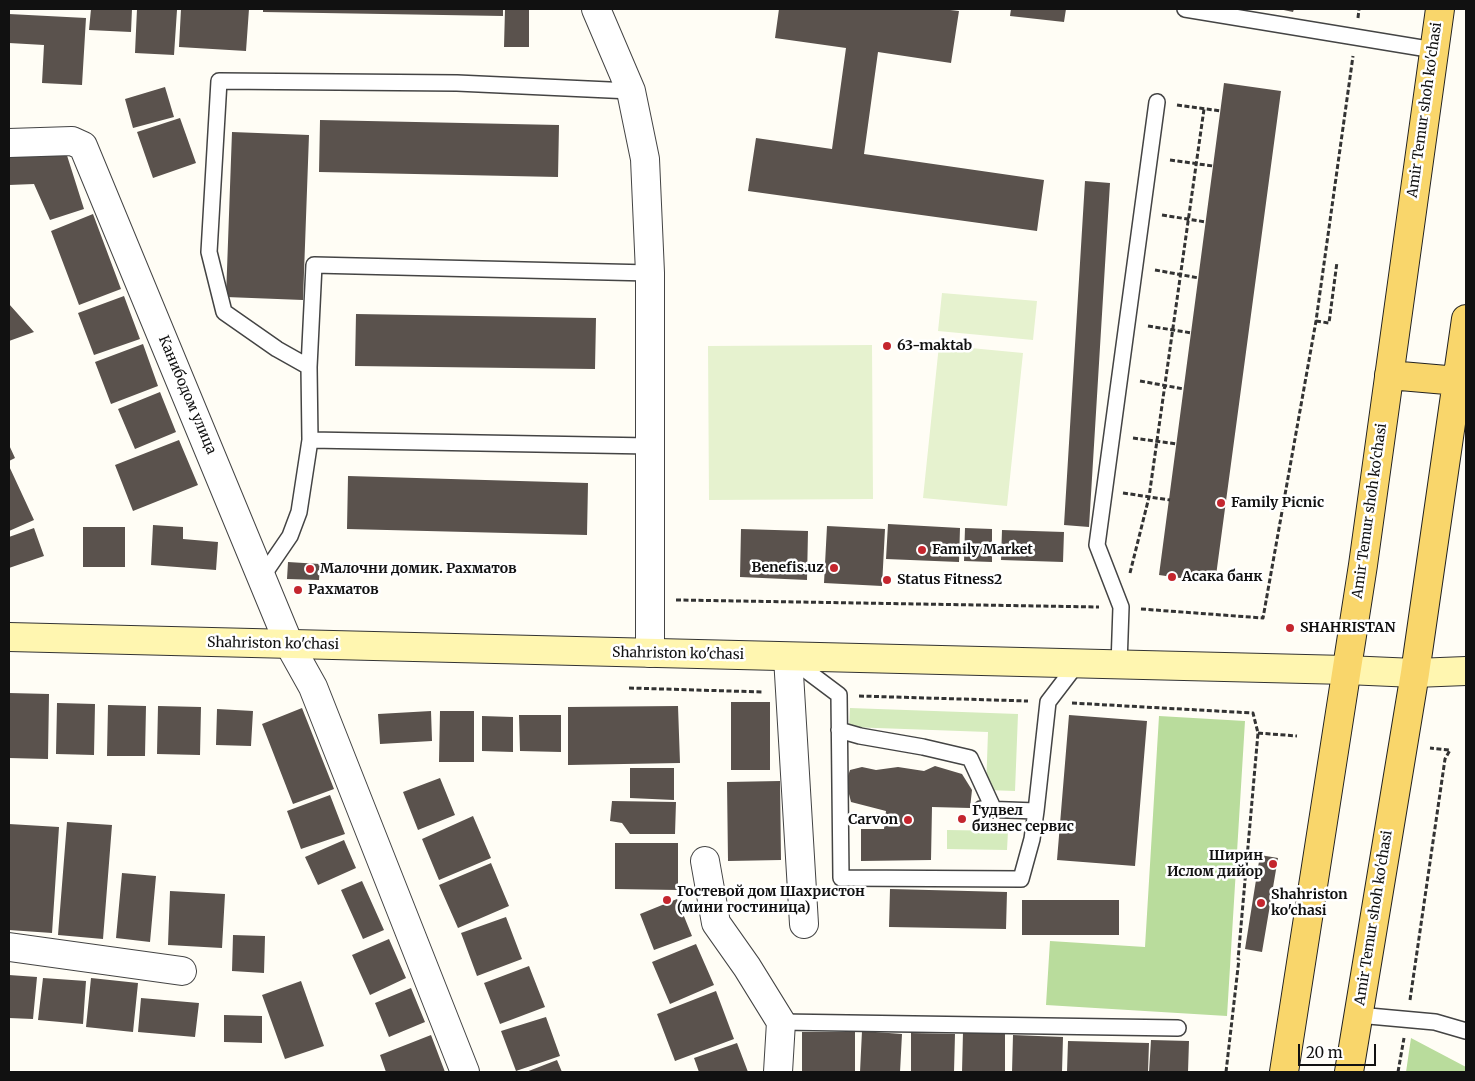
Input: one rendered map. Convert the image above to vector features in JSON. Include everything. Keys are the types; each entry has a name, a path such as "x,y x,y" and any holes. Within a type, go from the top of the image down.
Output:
{"main road":[{"name":"Amir Temur shoh ko'chasi","path":"1284,1072 1346,670 1440,9"},
{"name":"Amir Temur shoh ko'chasi","path":"1349,1072 1416,672 1466,319"},
{"path":"1389,375 1458,381"},
{"name":"Shahriston ko'chasi","path":"9,637 1416,672 1466,671"}],"street":[{"path":"596,9 631,90 644,159 650,273 650,653"},
{"path":"9,143 78,144"},
{"name":"Канибодом улица","path":"78,144 289,644 313,687 465,1072"},
{"path":"788,657 804,924"},
{"path":"704,861 716,923 747,967 781,1022 778,1072"},
{"path":"9,947 182,971"}],"lane":[{"path":"1192,9 1434,50"},
{"path":"308,367 277,349 224,312 208,252 218,81 457,83 631,90"},
{"path":"1119,665 1121,608 1097,545 1157,102"},
{"path":"9,134 60,132 78,144"},
{"path":"262,578 290,536 299,512 310,440 308,367 314,265 650,273"},
{"path":"310,440 650,446"},
{"path":"788,657 839,695 844,813 841,878 1021,879 1032,839 1048,702 1077,664"},
{"path":"839,730 970,758 988,809 1036,811"},
{"path":"1358,1015 1436,1022 1466,1031"},
{"path":"781,1022 1178,1028"}],"path":[{"path":"650,600 1121,608 1262,618 1316,321 1359,9"},
{"path":"1157,102 1221,111"},
{"path":"1121,608 1149,497 1204,108"},
{"path":"1150,157 1214,166"},
{"path":"1142,212 1206,222"},
{"path":"1316,321 1329,323 1337,262"},
{"path":"1135,267 1199,278"},
{"path":"1127,323 1192,333"},
{"path":"1120,378 1184,389"},
{"path":"1112,436 1177,444"},
{"path":"1105,490 1170,500"},
{"path":"629,688 789,693"},
{"path":"1226,1072 1240,950 1258,733 1253,713"},
{"path":"1258,733 1297,736"},
{"path":"1398,1072 1408,1019 1445,759 1450,750 1430,748"},
{"path":"1238,960 1240,950"}],"green space":[{"path":"942,293 1037,301 1033,340 938,331"},
{"path":"872,345 873,499 709,500 708,346"},
{"path":"939,345 1023,353 1007,506 923,498"},
{"path":"850,708 1018,714 1015,791 986,790 988,732 849,727"},
{"path":"1159,716 1245,721 1227,1016 1046,1005 1050,941 1145,947"},
{"path":"947,830 1008,831 1007,850 947,849"},
{"path":"1411,1038 1466,1067 1466,1072 1406,1072"}],"building":[{"path":"91,9 132,9 131,32 89,30"},
{"path":"137,9 177,10 174,55 135,53"},
{"path":"181,9 249,9 246,51 179,47"},
{"path":"263,9 503,9 503,16 263,12"},
{"path":"505,9 529,9 529,47 504,47"},
{"path":"779,9 941,9 959,11 951,63 878,52 864,154 1044,180 1037,231 748,191 756,138 832,149 846,48 775,38"},
{"path":"1011,9 1066,9 1064,22 1010,16"},
{"path":"1279,9 1294,9 1293,12"},
{"path":"9,14 86,18 82,85 42,83 44,45 9,43"},
{"path":"1224,83 1281,91 1215,583 1159,575"},
{"path":"165,87 174,117 133,128 125,99"},
{"path":"180,118 196,163 153,178 137,132"},
{"path":"320,120 559,125 558,177 319,172"},
{"path":"232,132 309,135 303,300 226,297"},
{"path":"64,146 84,209 50,220 34,184 9,185 9,151"},
{"path":"1085,181 1110,183 1089,527 1064,525"},
{"path":"93,214 121,289 79,305 51,231"},
{"path":"124,296 140,339 94,355 78,313"},
{"path":"9,304 34,332 9,341"},
{"path":"356,314 596,318 595,369 355,366"},
{"path":"143,344 158,386 111,404 95,362"},
{"path":"160,392 176,432 135,449 118,409"},
{"path":"179,440 198,485 133,511 115,465"},
{"path":"9,445 15,458 9,461"},
{"path":"9,466 34,520 9,531"},
{"path":"348,476 588,483 587,535 347,529"},
{"path":"888,524 960,528 959,562 886,559"},
{"path":"153,525 183,527 183,539 218,542 216,570 151,565"},
{"path":"827,526 885,529 882,586 824,583"},
{"path":"83,527 125,527 125,567 83,567"},
{"path":"34,528 44,556 9,568 9,537"},
{"path":"965,528 992,529 992,562 964,561"},
{"path":"741,529 808,531 807,580 740,577"},
{"path":"1002,530 1064,532 1063,562 1001,560"},
{"path":"288,562 320,564 319,580 287,579"},
{"path":"9,693 49,694 48,759 9,758"},
{"path":"731,702 770,702 770,770 731,770"},
{"path":"57,703 95,704 94,755 56,754"},
{"path":"108,705 146,706 145,756 107,756"},
{"path":"158,706 201,707 200,755 157,754"},
{"path":"678,706 680,763 568,765 568,707"},
{"path":"302,708 334,789 293,804 262,724"},
{"path":"217,709 253,711 251,746 216,745"},
{"path":"431,711 432,741 380,744 378,714"},
{"path":"440,711 474,711 474,762 439,762"},
{"path":"519,715 561,715 561,752 520,751"},
{"path":"1069,715 1147,721 1135,866 1057,860"},
{"path":"482,716 513,717 513,752 482,751"},
{"name":"Carvon","path":"935,766 962,774 972,790 970,808 932,807 931,860 861,861 861,829 884,829 886,811 851,802 846,782 850,770 862,767 876,770 898,767 924,771"},
{"path":"630,768 674,768 674,800 630,798"},
{"path":"440,778 455,815 418,830 403,792"},
{"path":"780,781 781,860 728,861 727,782"},
{"path":"330,795 345,834 301,849 287,811"},
{"path":"612,801 676,802 675,834 630,834 622,823 610,821"},
{"path":"473,816 491,858 439,880 422,839"},
{"path":"67,822 112,825 103,939 58,935"},
{"path":"9,824 59,827 52,933 9,930"},
{"path":"344,840 356,868 318,885 305,857"},
{"path":"615,843 678,843 678,890 615,889"},
{"name":"Shahriston ko'chasi","path":"1260,855 1278,858 1262,952 1245,949"},
{"path":"491,863 509,906 458,928 439,885"},
{"path":"122,873 156,876 150,942 116,938"},
{"path":"362,881 384,930 363,939 341,890"},
{"path":"890,889 1007,892 1006,929 889,927"},
{"path":"170,891 225,894 222,948 168,945"},
{"path":"677,899 692,936 654,950 640,914"},
{"path":"1022,900 1119,900 1119,935 1022,935"},
{"path":"506,917 522,959 477,976 461,933"},
{"path":"233,935 265,936 264,973 232,971"},
{"path":"389,939 406,978 370,995 352,955"},
{"path":"696,944 714,985 670,1004 652,962"},
{"path":"529,966 545,1007 500,1024 484,983"},
{"path":"9,975 37,977 33,1019 9,1018"},
{"path":"43,978 86,981 83,1024 38,1020"},
{"path":"91,978 138,983 133,1032 86,1027"},
{"path":"301,981 324,1046 285,1059 262,995"},
{"path":"411,988 425,1022 389,1037 375,1003"},
{"path":"716,991 734,1039 675,1061 657,1014"},
{"path":"141,998 199,1003 195,1037 138,1032"},
{"path":"224,1015 262,1016 262,1043 224,1042"},
{"path":"546,1017 560,1056 516,1071 501,1031"},
{"path":"862,1031 902,1034 900,1072 860,1072"},
{"path":"802,1032 855,1032 855,1072 802,1072"},
{"path":"963,1032 1005,1033 1005,1072 962,1072"},
{"path":"911,1033 955,1034 954,1072 911,1072"},
{"path":"431,1035 445,1072 386,1072 380,1055"},
{"path":"1013,1035 1063,1037 1062,1072 1012,1072"},
{"path":"1151,1040 1189,1041 1188,1072 1149,1072"},
{"path":"1068,1041 1149,1043 1148,1072 1067,1072"},
{"path":"737,1043 748,1072 699,1072 694,1058"},
{"path":"557,1060 562,1072 526,1072"}],"place":[{"name":"63-maktab","path":"887,346"},
{"name":"Family Picnic","path":"1221,503"},
{"name":"Family Market","path":"922,550"},
{"name":"Benefis.uz","path":"834,568"},
{"name":"Малочни домик. Рахматов","path":"310,569"},
{"name":"Асака банк","path":"1172,577"},
{"name":"Status Fitness2","path":"887,580"},
{"name":"Рахматов","path":"298,590"},
{"name":"SHAHRISTAN","path":"1290,628"},
{"name":"Гудвел бизнес сервис","path":"962,819"},
{"name":"Carvon","path":"908,820"},
{"name":"Ширин Ислом дийор","path":"1273,864"},
{"name":"Гостевой дом Шахристон (мини гостиница)","path":"667,900"},
{"name":"Shahriston ko'chasi","path":"1261,903"}]}
